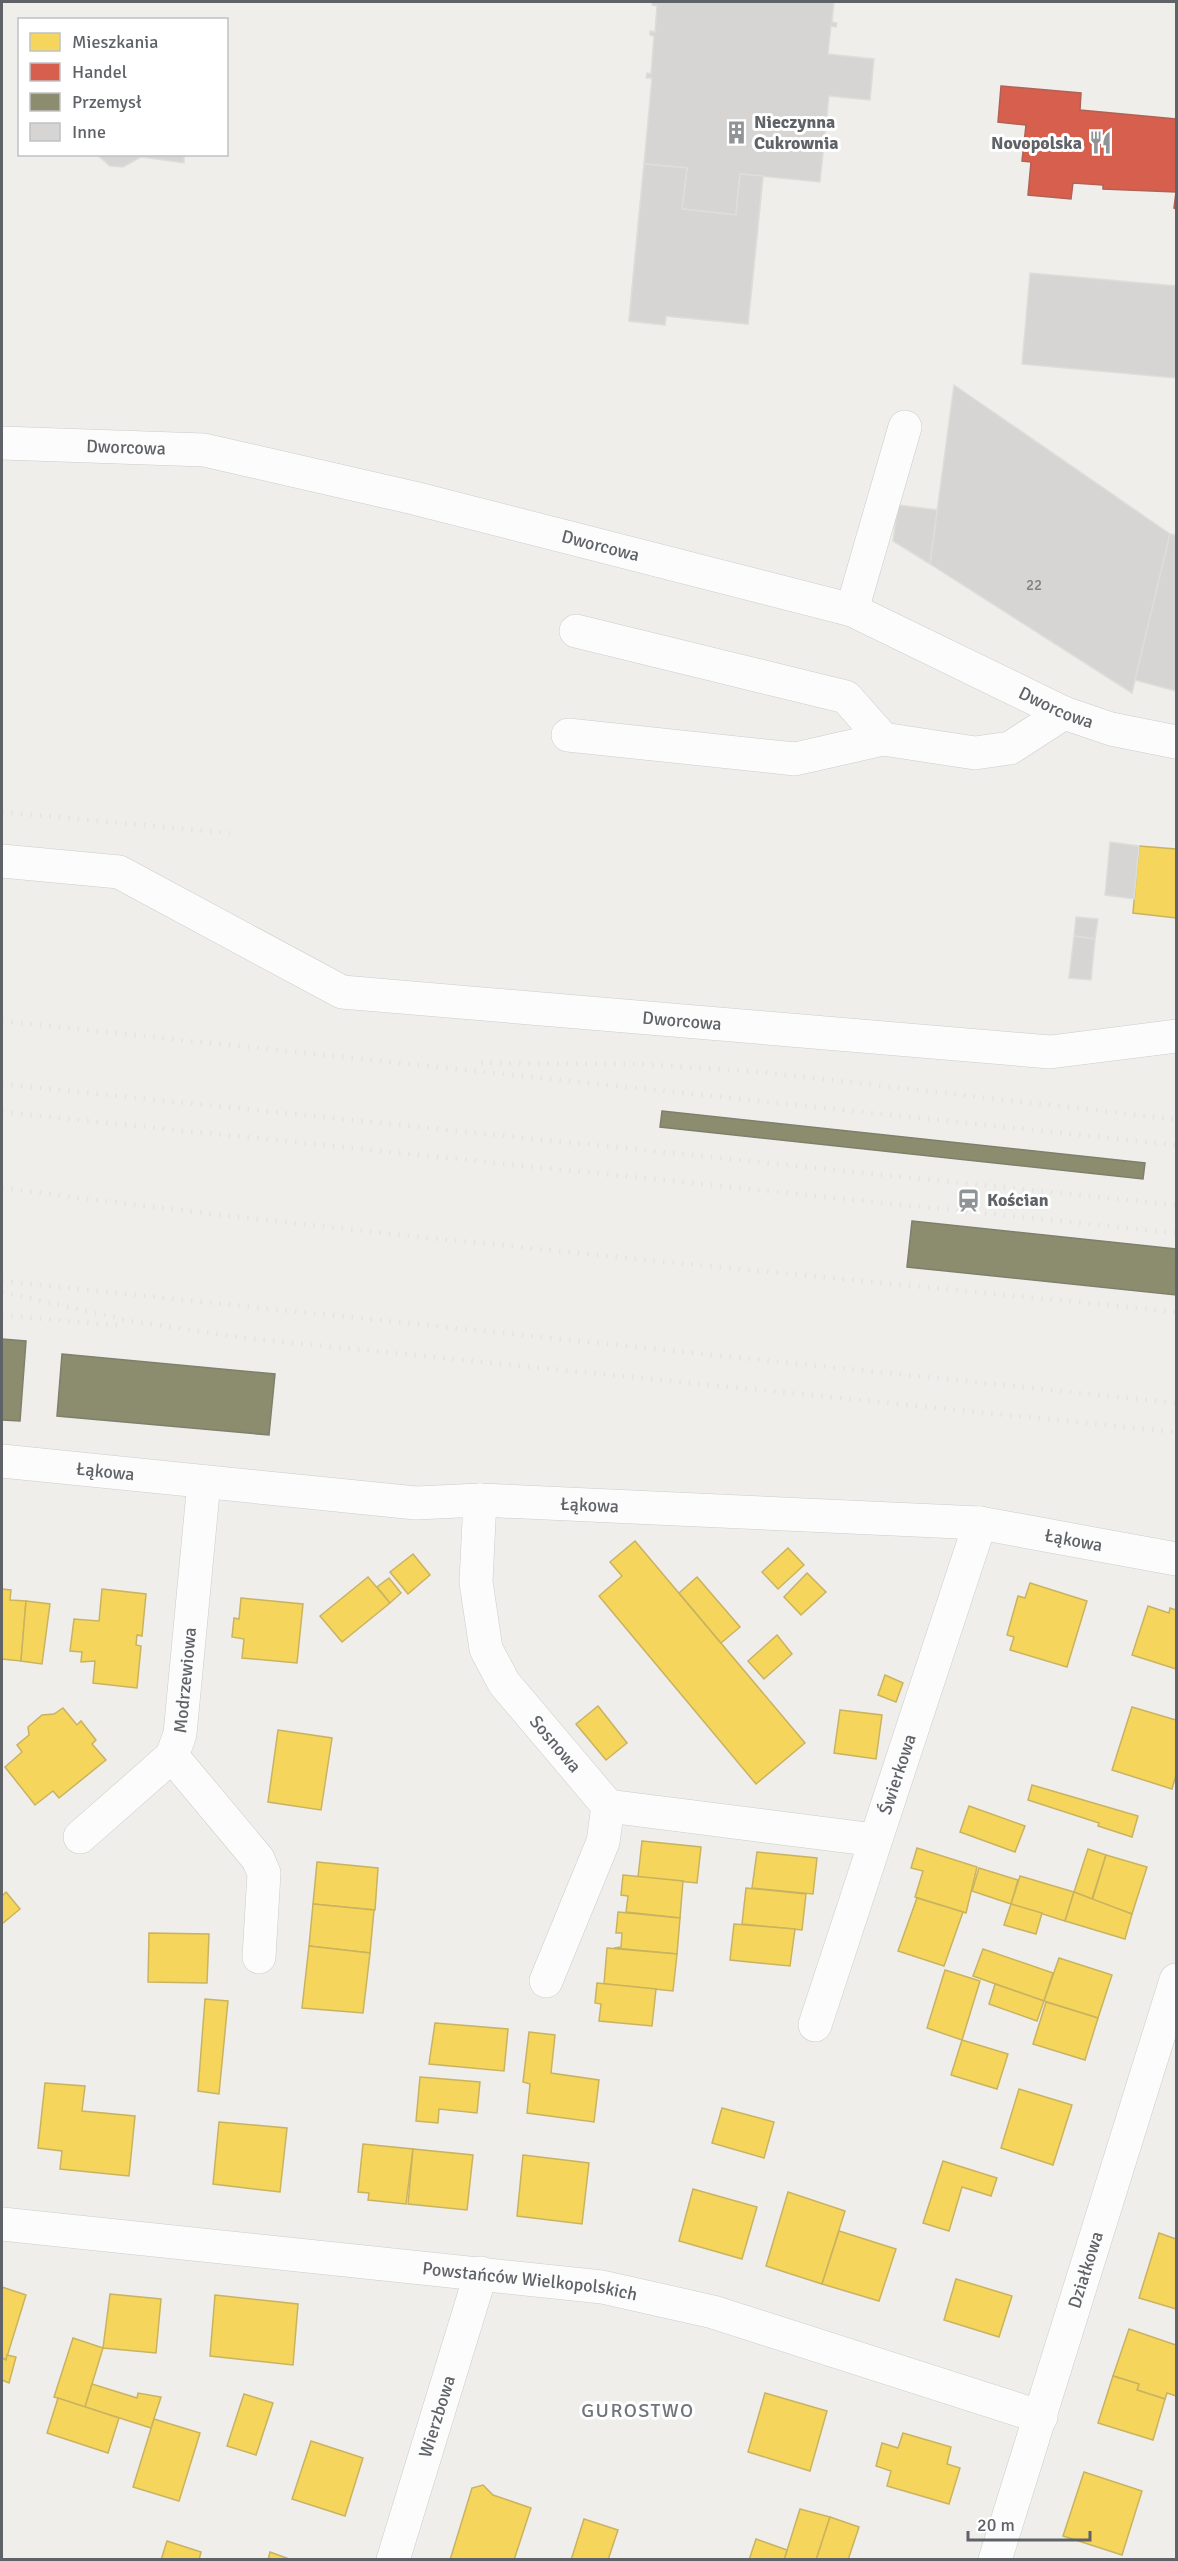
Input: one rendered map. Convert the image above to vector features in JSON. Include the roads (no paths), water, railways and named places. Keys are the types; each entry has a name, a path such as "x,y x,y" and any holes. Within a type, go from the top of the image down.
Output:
{"street":[{"path":"852,610 905,427"},
{"name":"Dworcowa","path":"2,443 204,450 414,498 852,610 1064,713 1111,729 1176,742"},
{"path":"576,631 846,697 883,739"},
{"path":"568,735 795,759 883,739 975,753 1010,748 1064,713"},
{"name":"Dworcowa","path":"2,861 119,872 342,992 1050,1052 1176,1036"},
{"name":"Łąkowa","path":"2,1461 416,1503 480,1500 980,1523 1176,1559"},
{"name":"Modrzewiowa","path":"80,1837 172,1756 180,1734 204,1482"},
{"name":"Sosnowa","path":"480,1500 476,1582 486,1649 504,1683 608,1806"},
{"name":"Świerkowa","path":"815,2025 980,1523"},
{"path":"172,1756 258,1859 264,1873 259,1957"},
{"path":"546,1981 603,1842 608,1806 875,1840"},
{"name":"Działkowa","path":"995,2559 1176,1980"},
{"name":"Powstańców Wielkopolskich","path":"2,2224 590,2285 712,2312 1041,2417"},
{"name":"Wierzbowa","path":"393,2559 481,2273"}],"railway":[{"path":"2,812 230,833"},
{"path":"2,1021 1176,1145"},
{"path":"481,1063 640,1064 761,1072 1173,1119"},
{"path":"2,1084 1176,1205"},
{"path":"2,1112 1176,1233"},
{"path":"2,1188 442,1239 1176,1312"},
{"path":"2,1281 1176,1403"},
{"path":"2,1292 130,1321 245,1338 1176,1432"},
{"path":"2,1315 123,1326"}],"place":[{"name":"Nieczynna Cukrownia","path":"736,132"},
{"name":"Novopolska","path":"1100,143"},
{"name":"Kościan","path":"969,1200"}],"district":[{"name":"GUROSTWO","path":"638,2410"}]}
